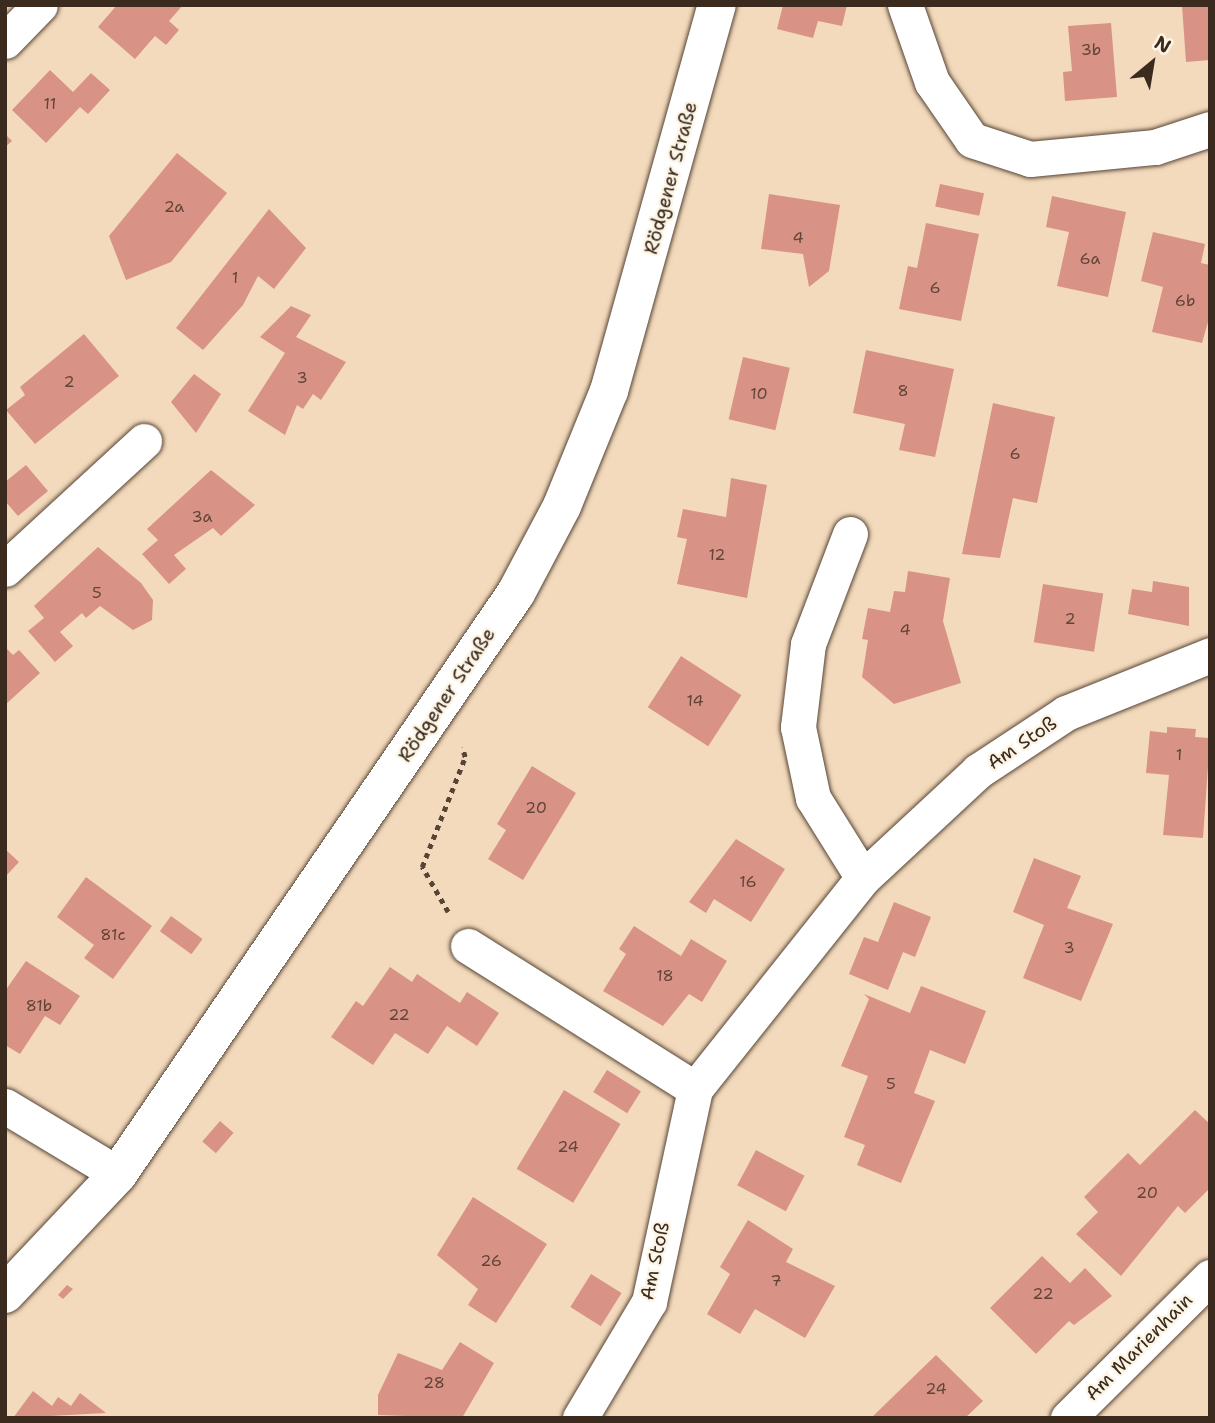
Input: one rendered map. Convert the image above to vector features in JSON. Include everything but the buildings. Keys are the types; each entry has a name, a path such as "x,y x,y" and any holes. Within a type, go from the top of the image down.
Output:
{"main road":[{"name":"Rödgener Straße","path":"5,1294 118,1174 446,698 539,550 609,391 717,5"}],"street":[{"path":"5,41 40,5"},
{"path":"905,5 932,82 972,140 1030,159 1155,147 1210,129"},
{"path":"5,569 144,441"},
{"path":"850,534 808,644 798,727 813,798 863,878"},
{"name":"Am Stoß","path":"580,1418 649,1302 668,1195 695,1089 863,878 978,771 1066,713 1210,655"},
{"path":"468,946 695,1089"},
{"path":"5,1106 118,1174"},
{"name":"Am Marienhain","path":"1068,1418 1210,1277"}],"path":[{"path":"446,698 465,757 422,867 468,946"}]}
